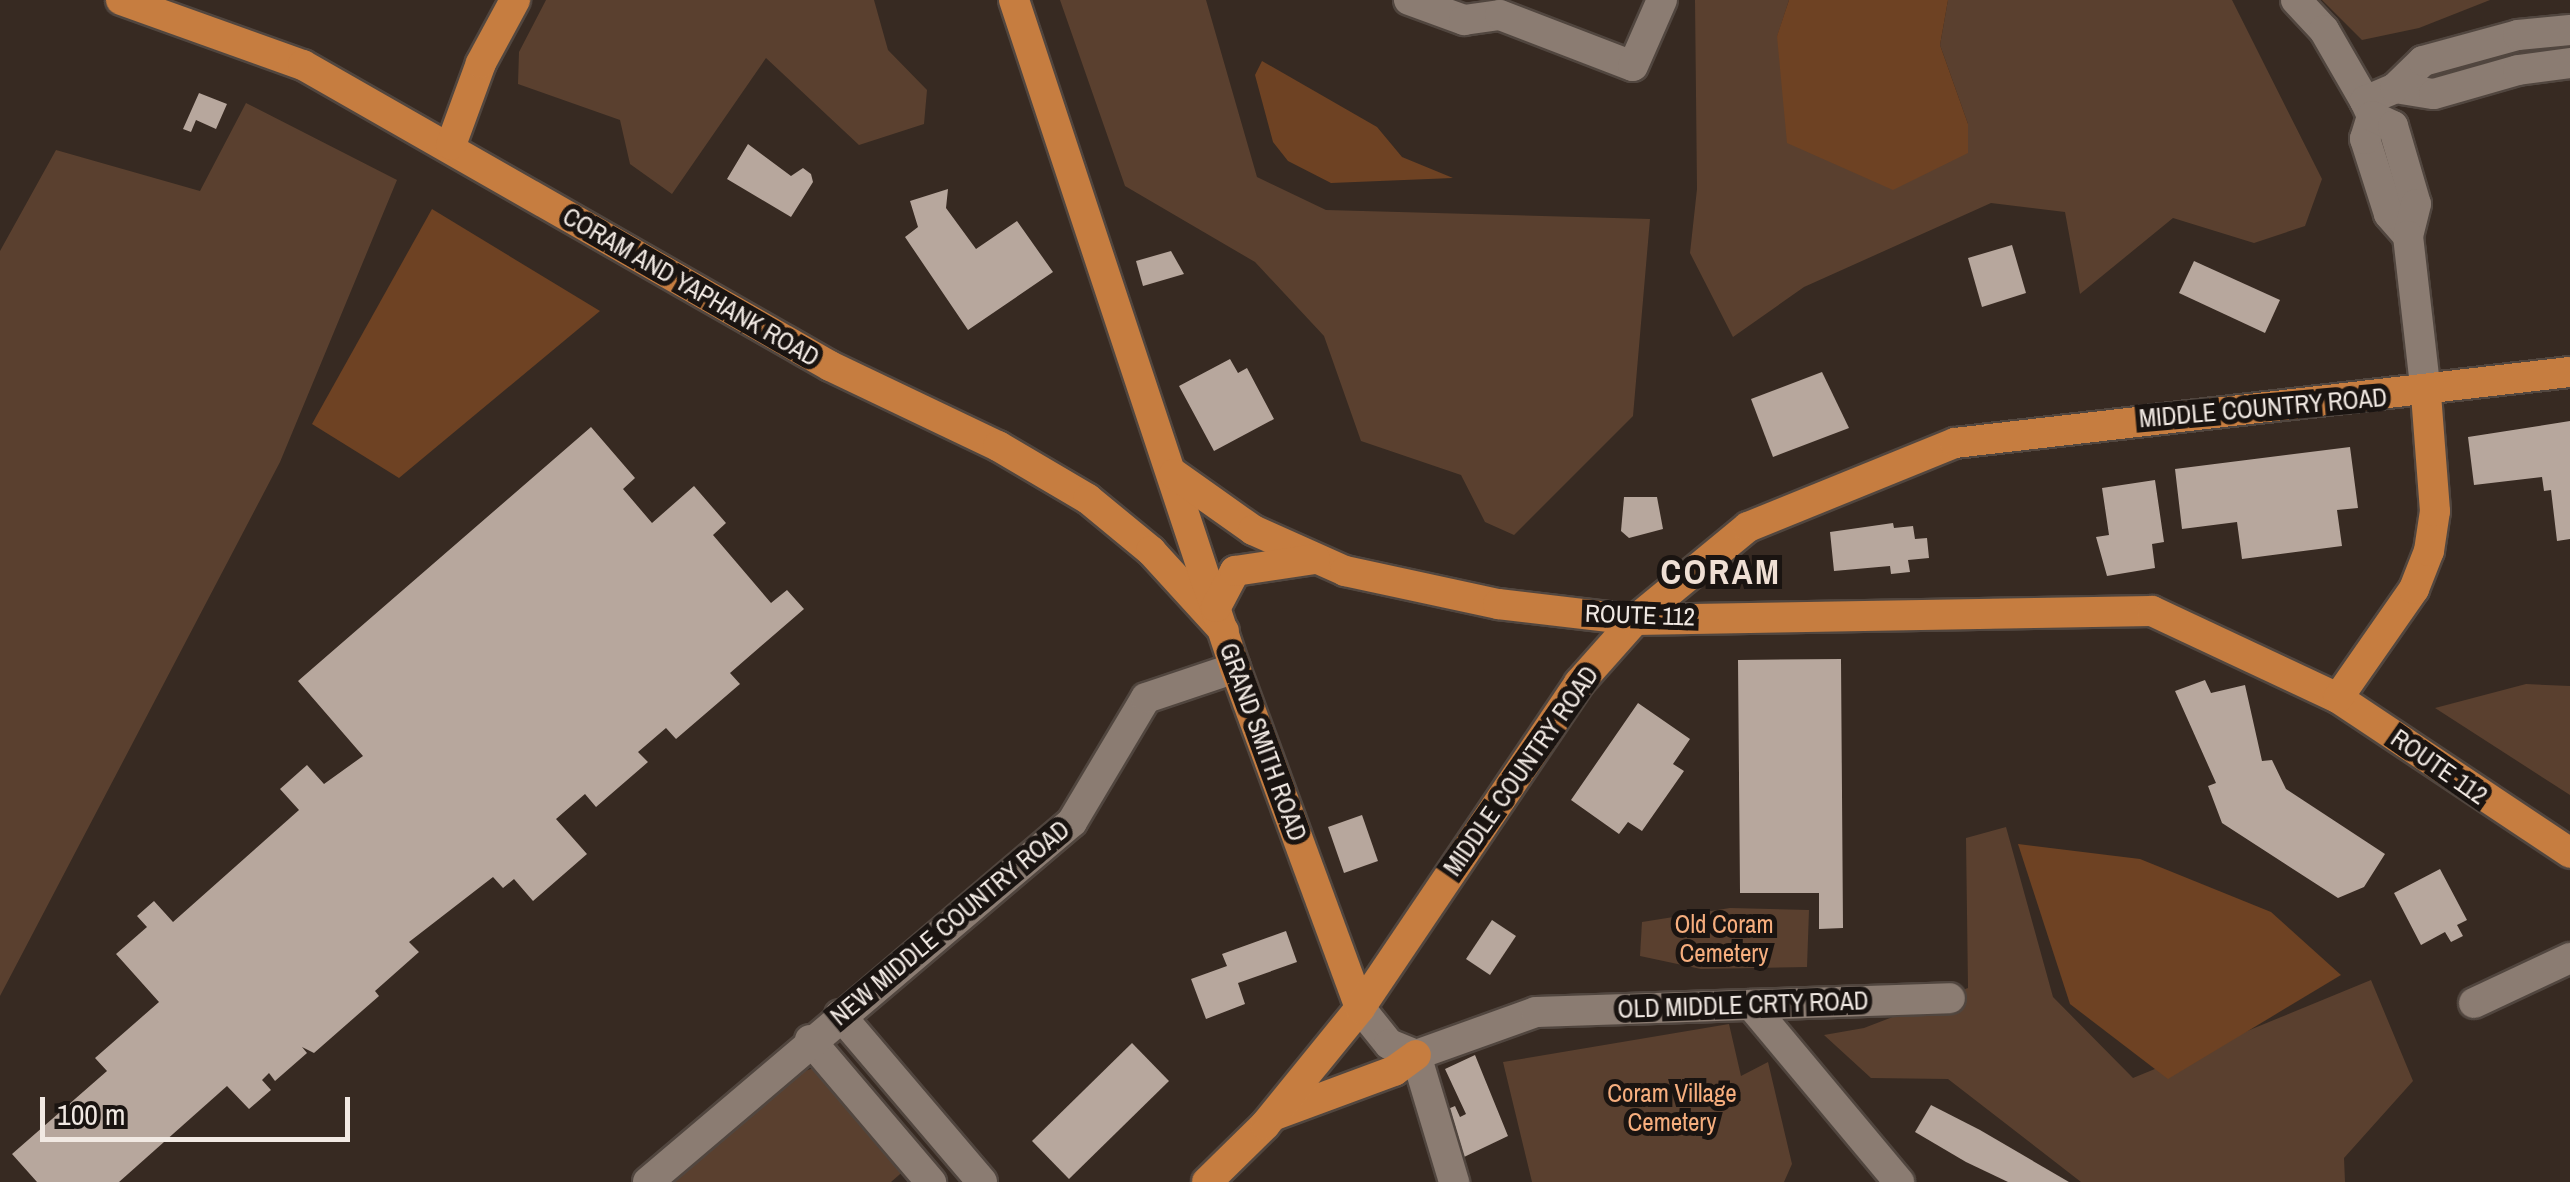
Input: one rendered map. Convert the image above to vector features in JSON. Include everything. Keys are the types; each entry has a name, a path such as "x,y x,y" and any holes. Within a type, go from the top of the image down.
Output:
{"main road":[{"name":"CORAM AND YAPHANK ROAD","path":"121,0 303,66 451,146 780,338 998,446 1088,499 1151,551 1220,619"},
{"path":"451,146 481,64 515,0"},
{"path":"1014,0 1174,474"},
{"name":"MIDDLE COUNTRY ROAD","path":"1206,1182 1272,1116 1360,1008 1569,698 1635,620 1748,528 1955,443 2426,393 2570,372"},
{"path":"2338,698 2414,589 2428,551 2435,511 2426,393"},
{"name":"ROUTE 112","path":"1174,474 1254,530 1345,572 1498,604 1635,620 2152,611 2338,698 2570,853"},
{"name":"GRAND SMITH ROAD","path":"1174,474 1236,668 1360,1008"},
{"path":"1220,619 1235,571 1318,559"},
{"path":"1272,1116 1394,1071 1416,1055"}],"street":[{"path":"1408,0 1464,20 1500,16 1633,66 1662,0"},
{"path":"2296,0 2324,30 2368,109 2396,134 2416,204 2408,236 2426,393"},
{"path":"2368,109 2423,61 2518,35 2570,30"},
{"path":"2395,88 2434,94 2518,70 2570,64"},
{"name":"NEW MIDDLE COUNTRY ROAD","path":"648,1182 810,1040 1072,822 1146,698 1236,668"},
{"path":"2474,1003 2570,958"},
{"name":"OLD MIDDLE CRTY ROAD","path":"1416,1055 1536,1012 1950,998"},
{"path":"1751,1005 1898,1182"},
{"path":"1360,1008 1390,1044 1416,1055 1454,1182"},
{"path":"840,1015 982,1182"},
{"path":"810,1040 931,1182"}],"green space":[{"path":"546,0 874,0 888,50 927,90 924,124 859,145 766,58 672,194 630,164 620,120 518,84 519,52"},
{"path":"1060,0 1206,0 1257,177 1326,210 1650,219 1633,416 1514,535 1485,522 1461,475 1361,441 1324,336 1255,262 1125,186"},
{"path":"1695,0 1789,0 1777,37 1968,124 1940,45 1948,0 2232,0 2322,179 2305,226 2254,243 2173,218 2080,294 2065,212 1991,203 1804,287 1733,337 1690,253 1697,189"},
{"path":"2322,0 2490,0 2419,28 2362,40"},
{"path":"246,103 397,180 280,462 0,996 0,251 56,150 200,191"},
{"path":"2526,684 2570,686 2570,795 2435,708"},
{"path":"2006,827 2053,997 2133,1078 2371,980 2413,1081 2344,1158 2345,1182 2081,1182 1948,1079 1871,1078 1824,1035 1864,1028 1968,988 1966,838"},
{"name":"Old Coram Cemetery","path":"1730,908 1809,910 1807,967 1701,969 1640,956 1642,922"},
{"name":"Coram Village Cemetery","path":"1729,1024 1741,1076 1768,1062 1792,1164 1784,1182 1532,1182 1503,1062"},
{"path":"819,1066 907,1168 891,1182 674,1182 802,1072"}],"shaded area":[{"path":"1789,0 1948,0 1940,45 1968,124 1968,153 1893,190 1787,143 1777,36"},
{"path":"1262,61 1377,127 1402,157 1453,178 1331,183 1288,161 1273,142 1255,75"},
{"path":"432,209 600,311 399,478 312,424"},
{"path":"2018,844 2140,859 2271,912 2341,975 2168,1079 2070,1004"}],"building":[{"path":"199,93 227,104 216,129 196,120 191,132 183,129"},
{"path":"748,144 791,176 803,168 811,174 813,182 791,217 727,179"},
{"path":"948,189 946,208 976,249 1017,221 1053,272 968,330 905,237 918,227 910,201"},
{"path":"2012,245 2026,293 1982,307 1968,258"},
{"path":"1171,251 1184,274 1143,286 1136,261"},
{"path":"2194,261 2280,300 2265,333 2179,293"},
{"path":"1230,359 1238,373 1247,368 1274,419 1214,451 1179,386"},
{"path":"1822,372 1849,428 1773,457 1751,399"},
{"path":"2570,421 2570,539 2557,541 2551,490 2544,491 2542,477 2474,485 2468,437"},
{"path":"591,427 635,478 623,489 652,523 694,486 726,523 713,535 771,603 787,590 804,609 730,673 740,684 676,739 666,728 638,752 648,762 596,807 585,794 556,819 587,854 533,901 514,879 503,888 493,877 409,942 419,952 375,991 379,996 314,1053 302,1047 307,1053 275,1081 269,1073 262,1080 271,1090 249,1109 227,1086 119,1182 37,1182 12,1154 107,1071 95,1058 159,1002 116,954 147,927 137,916 154,901 173,922 299,810 280,789 307,765 324,784 363,756 298,681"},
{"path":"2350,447 2358,508 2337,510 2342,546 2242,559 2237,522 2182,529 2175,469"},
{"path":"2155,480 2164,542 2152,544 2155,568 2107,576 2096,537 2109,535 2102,488"},
{"path":"1624,497 1657,497 1663,529 1629,538 1621,531"},
{"path":"1893,523 1894,528 1913,526 1915,539 1927,538 1929,558 1908,560 1910,572 1891,574 1890,566 1834,571 1830,532"},
{"path":"1841,659 1843,928 1819,929 1819,893 1740,893 1738,660"},
{"path":"2205,680 2211,693 2245,685 2262,761 2272,760 2286,789 2385,854 2364,887 2338,898 2222,823 2208,786 2216,783 2175,691"},
{"path":"1638,703 1690,739 1673,764 1684,771 1642,831 1628,822 1619,834 1571,800"},
{"path":"1362,815 1378,861 1344,873 1328,827"},
{"path":"2440,869 2467,920 2457,925 2463,936 2451,942 2445,932 2421,945 2394,893"},
{"path":"1492,920 1516,936 1490,975 1466,959"},
{"path":"1286,931 1297,962 1238,983 1245,1004 1206,1019 1191,979 1227,966 1222,954"},
{"path":"1132,1043 1169,1081 1069,1179 1032,1141"},
{"path":"1475,1055 1508,1136 1464,1157 1443,1111 1455,1106 1460,1117 1466,1114 1445,1069"},
{"path":"1931,1105 2069,1182 2008,1182 1966,1162 1915,1132"}],"district":[{"name":"CORAM","path":"1721,572"}]}
